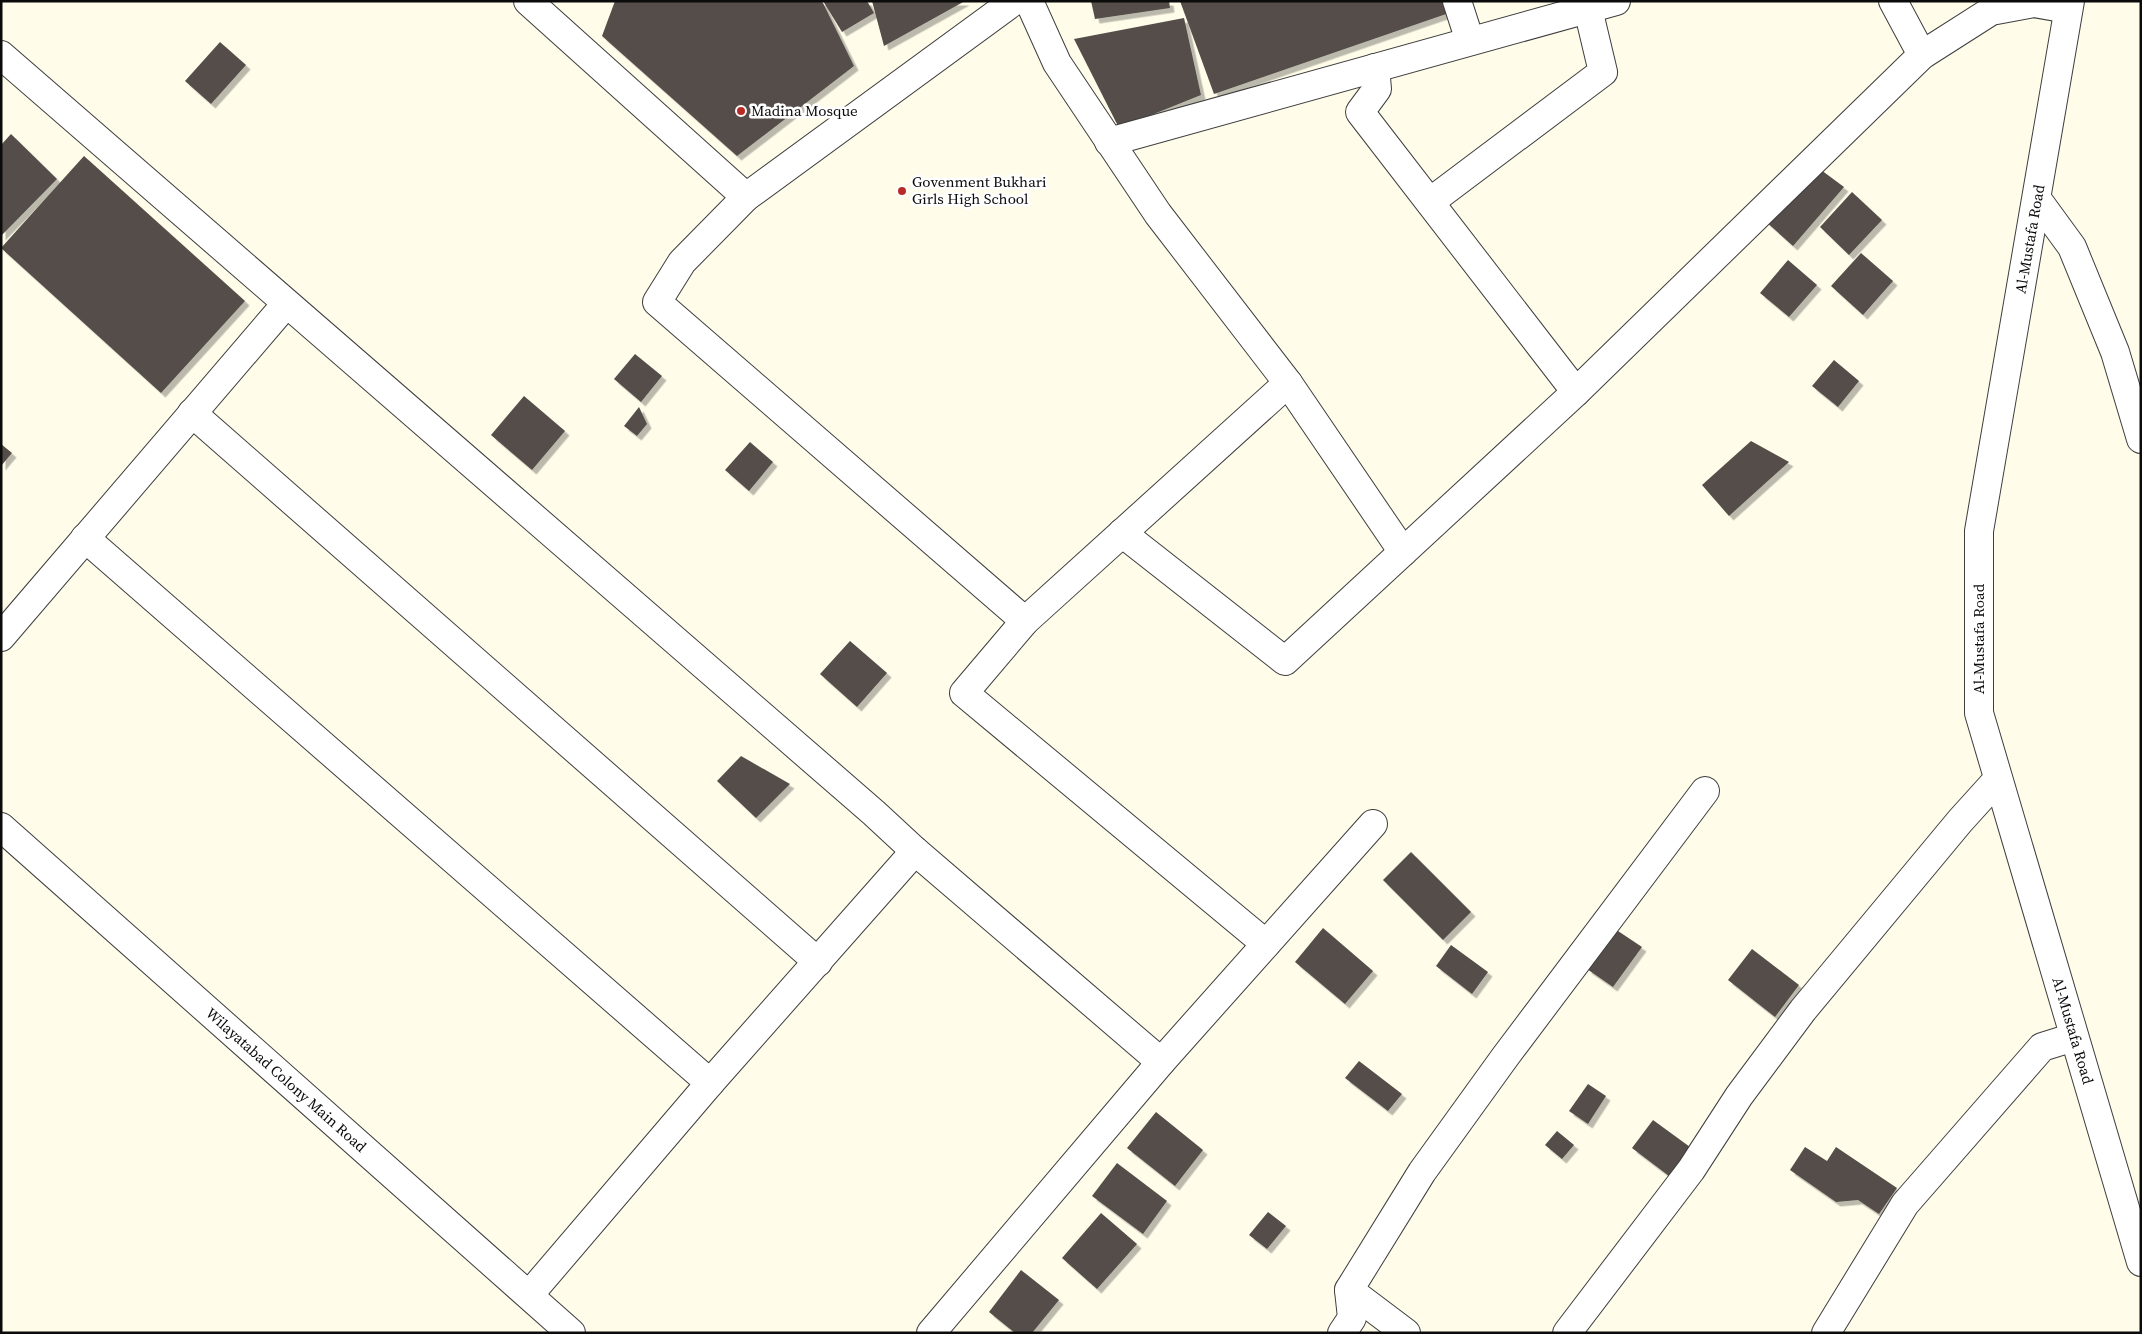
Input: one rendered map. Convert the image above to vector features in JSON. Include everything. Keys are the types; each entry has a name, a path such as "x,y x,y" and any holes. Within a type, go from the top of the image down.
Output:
{"street":[{"path":"528,1 746,197"},
{"path":"1014,1 746,197 682,262 656,302 1025,621"},
{"path":"1029,1 1058,64 1109,142 1158,214 1288,383 1403,552"},
{"path":"1457,1 1470,42"},
{"path":"1109,142 1616,1"},
{"path":"1893,1 1922,55"},
{"path":"1122,533 1285,661 1576,392 1922,55 1991,11 2034,3 2069,5"},
{"name":"Al-Mustafa Road","path":"2069,5 1979,531 1979,713 2141,1262"},
{"path":"1430,202 1603,72 1588,9"},
{"path":"1,55 874,813 915,851 1161,1062"},
{"path":"1374,68 1378,89 1360,112 1576,392"},
{"path":"2037,199 2072,247 2115,352 2141,439"},
{"path":"1,637 286,304"},
{"path":"1266,944 964,692 1025,621 1288,383"},
{"path":"192,413 818,962"},
{"path":"84,538 710,1083"},
{"path":"1567,1333 1691,1170 1740,1096 1803,1010 1960,821 1998,779"},
{"path":"1342,1333 1352,1318 1349,1290 1422,1172 1705,791"},
{"path":"942,1329 1161,1062 1372,824"},
{"name":"Wilayatabad Colony Main Road","path":"1,828 571,1333"},
{"path":"529,1295 710,1083 915,851"},
{"path":"1826,1333 1905,1204 2042,1047 2074,1037"},
{"path":"1349,1290 1406,1333"}],"building":[{"name":"Madina Mosque","path":"615,1 822,1 854,66 737,156 602,36"},
{"path":"823,1 867,1 874,13 842,32"},
{"path":"872,1 965,1 884,46"},
{"path":"1091,1 1169,1 1170,8 1095,19"},
{"path":"1180,1 1448,1 1452,12 1214,94"},
{"path":"1184,18 1201,95 1119,128 1074,39"},
{"path":"220,42 246,65 211,104 185,81"},
{"path":"11,134 57,179 1,236 1,145"},
{"path":"84,156 245,301 161,393 1,248"},
{"path":"1817,167 1844,187 1793,246 1764,220"},
{"path":"1852,192 1882,220 1849,255 1820,227"},
{"path":"1861,253 1893,281 1863,315 1831,286"},
{"path":"1788,260 1817,285 1789,317 1760,293"},
{"path":"635,354 662,376 641,402 614,379"},
{"path":"1834,360 1859,381 1838,407 1812,386"},
{"path":"524,396 565,431 532,470 491,435"},
{"path":"639,407 647,424 637,436 624,426"},
{"path":"1751,441 1789,462 1729,516 1702,485"},
{"path":"750,442 773,462 749,491 725,470"},
{"path":"1,444 12,453 1,466"},
{"path":"850,641 887,673 857,707 820,674"},
{"path":"741,756 790,784 756,818 717,781"},
{"path":"1411,852 1471,912 1443,940 1383,880"},
{"path":"1323,928 1373,971 1345,1004 1295,962"},
{"path":"1615,929 1642,947 1613,987 1587,969"},
{"path":"1451,945 1488,972 1472,994 1436,966"},
{"path":"1752,949 1799,985 1775,1017 1728,980"},
{"path":"1359,1061 1402,1094 1388,1111 1345,1078"},
{"path":"1588,1084 1606,1096 1588,1124 1569,1111"},
{"path":"1156,1112 1203,1150 1175,1186 1127,1148"},
{"path":"1653,1120 1690,1147 1669,1176 1632,1148"},
{"path":"1557,1131 1574,1145 1562,1159 1545,1145"},
{"path":"1805,1147 1827,1161 1836,1147 1897,1188 1879,1214 1858,1200 1836,1202 1790,1170"},
{"path":"1117,1163 1167,1201 1143,1234 1092,1196"},
{"path":"1268,1212 1286,1226 1267,1249 1249,1235"},
{"path":"1101,1213 1137,1244 1097,1289 1062,1258"},
{"path":"1021,1270 1059,1300 1032,1333 1015,1333 989,1312"}],"place":[{"name":"Madina Mosque","path":"741,111"},
{"name":"Govenment Bukhari Girls High School","path":"902,191"}]}
